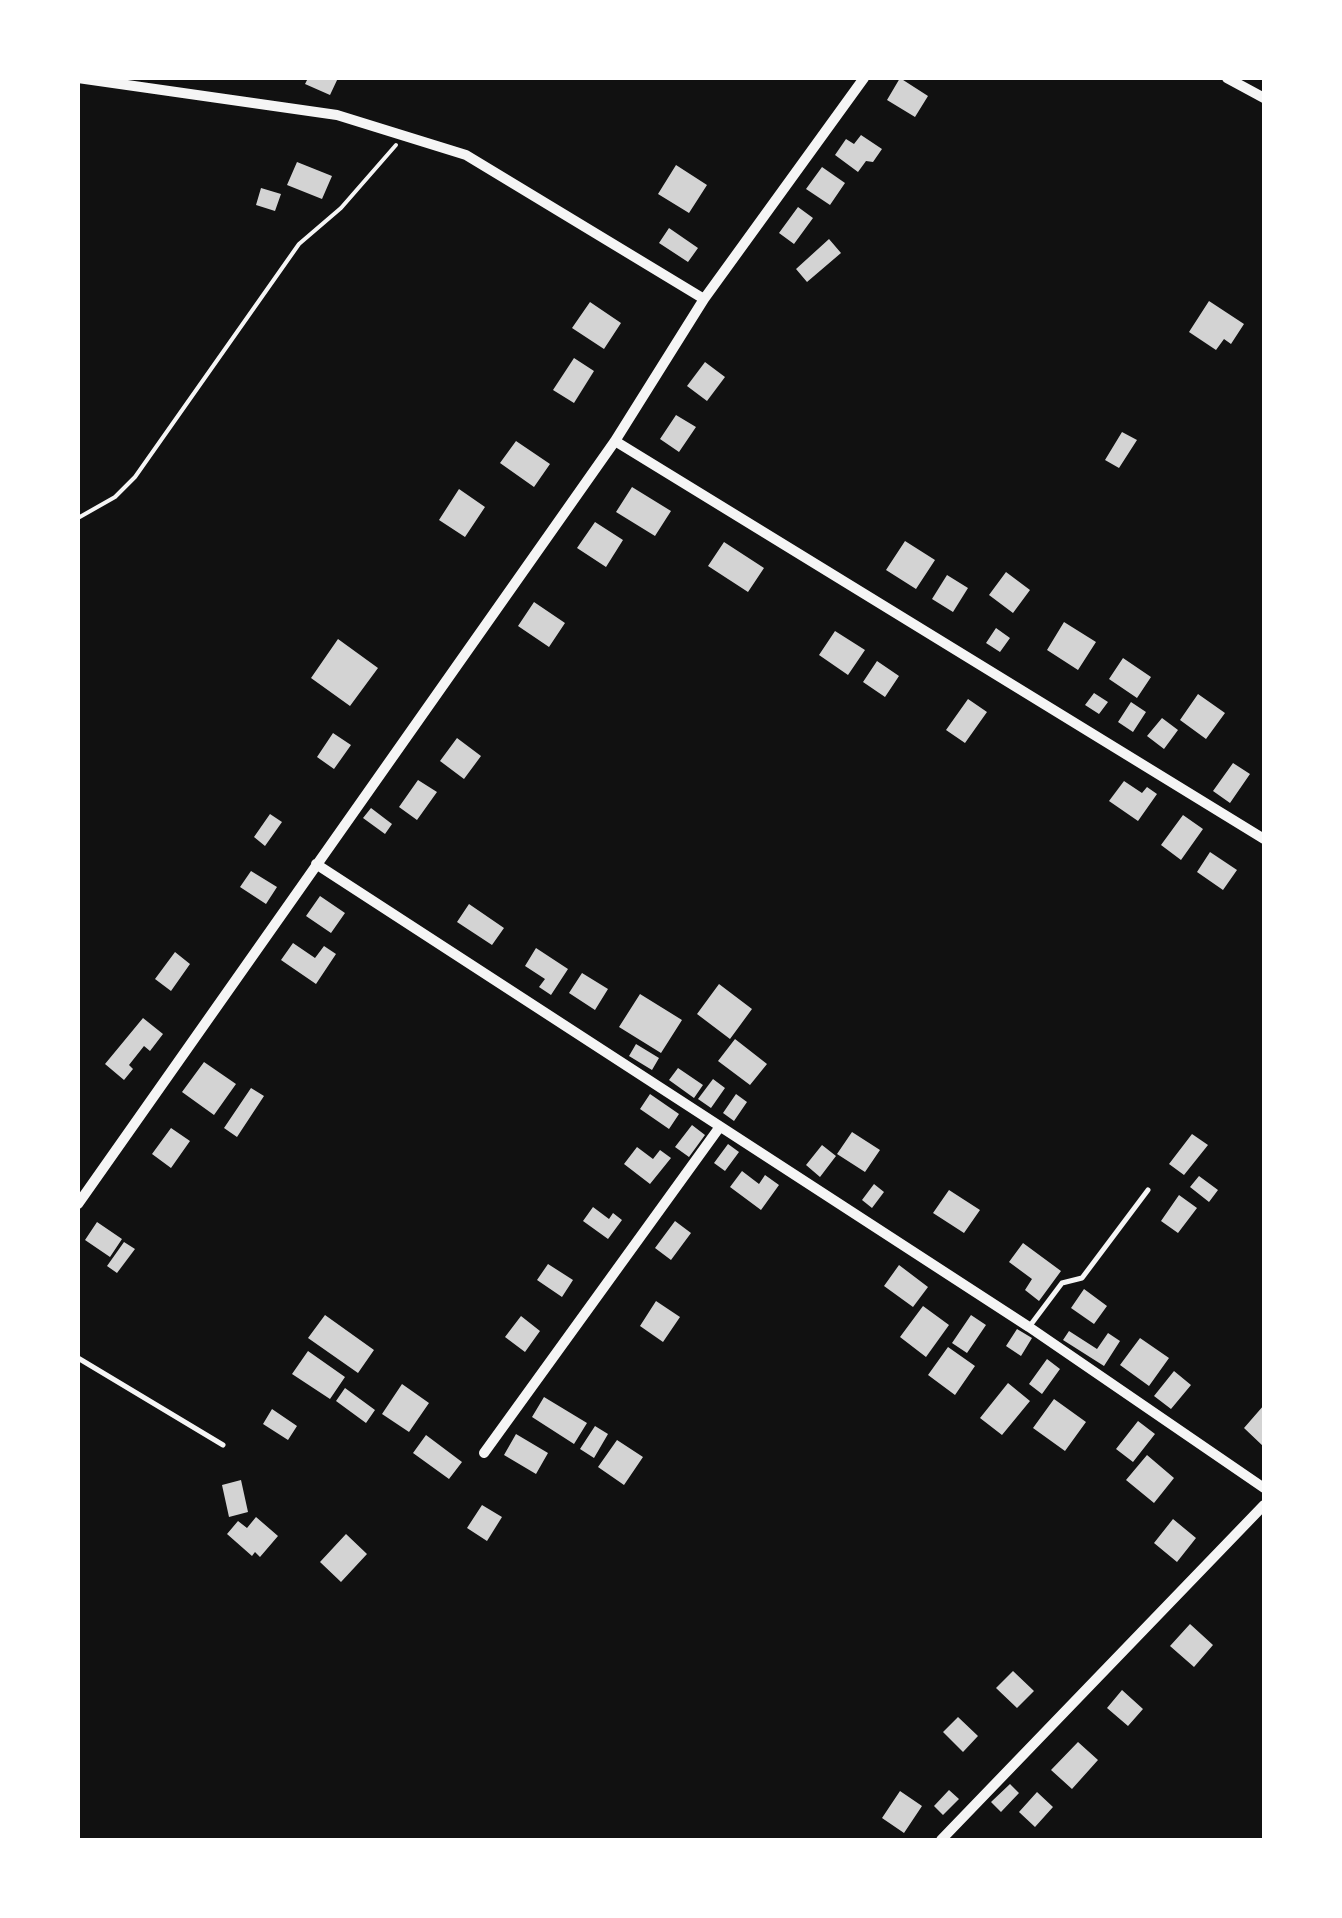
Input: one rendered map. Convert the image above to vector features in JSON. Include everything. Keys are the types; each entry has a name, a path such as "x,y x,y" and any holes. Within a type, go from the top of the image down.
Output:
{"street":[{"path":"78,78 337,115 466,154 704,299"},
{"path":"78,1204 615,441 704,299 864,78"},
{"path":"1228,78 1264,98"},
{"path":"615,441 1264,839"},
{"path":"316,864 1029,1327 1264,1488"},
{"path":"484,1453 720,1128"},
{"path":"941,1840 1264,1505"}],"lane":[{"path":"1029,1327 1062,1284 1082,1278 1148,1190"},
{"path":"78,1358 222,1444"}],"path":[{"path":"78,518 115,498 135,477 299,244 341,208 404,136"}],"building":[{"path":"308,78 338,78 330,95 305,84"},
{"path":"900,78 928,96 915,117 887,100"},
{"path":"861,135 882,149 873,162 866,161 858,172 835,155 846,139 854,144"},
{"path":"297,162 332,176 322,199 287,185"},
{"path":"676,165 707,185 689,213 658,194"},
{"path":"822,167 845,183 830,205 806,189"},
{"path":"261,188 281,194 275,211 256,205"},
{"path":"798,207 813,218 794,244 779,233"},
{"path":"669,228 698,248 688,262 659,243"},
{"path":"829,239 841,253 807,282 796,269"},
{"path":"1209,301 1244,324 1231,344 1224,339 1216,350 1189,332"},
{"path":"590,302 621,323 604,349 572,328"},
{"path":"574,358 594,371 574,403 553,390"},
{"path":"705,362 725,377 707,401 687,386"},
{"path":"676,415 696,427 679,452 660,439"},
{"path":"1122,432 1137,440 1119,468 1105,460"},
{"path":"516,441 550,464 534,487 500,463"},
{"path":"632,487 671,511 655,536 616,512"},
{"path":"459,489 485,507 465,537 439,520"},
{"path":"595,522 623,540 606,567 577,548"},
{"path":"905,541 935,560 916,589 886,570"},
{"path":"724,542 764,568 748,592 708,566"},
{"path":"1006,572 1030,590 1013,613 989,595"},
{"path":"947,575 968,588 953,612 932,599"},
{"path":"534,602 565,623 549,647 518,626"},
{"path":"1064,622 1096,642 1078,670 1047,650"},
{"path":"996,628 1010,638 1000,652 986,643"},
{"path":"835,631 865,650 848,675 819,655"},
{"path":"338,639 378,668 350,706 311,678"},
{"path":"1123,658 1151,677 1137,698 1109,679"},
{"path":"877,661 899,676 885,697 863,682"},
{"path":"1094,693 1108,702 1099,714 1085,705"},
{"path":"1198,694 1225,713 1206,739 1180,720"},
{"path":"968,699 987,712 965,743 946,730"},
{"path":"1131,702 1146,712 1133,732 1118,722"},
{"path":"1162,718 1178,730 1164,749 1147,736"},
{"path":"333,733 351,745 334,769 317,757"},
{"path":"457,738 481,756 464,779 440,761"},
{"path":"1233,763 1250,774 1230,803 1213,791"},
{"path":"418,780 437,792 417,820 399,807"},
{"path":"1124,781 1142,793 1147,787 1157,794 1138,821 1109,801"},
{"path":"371,808 392,824 385,834 363,818"},
{"path":"270,814 282,822 265,846 254,837"},
{"path":"1183,815 1203,829 1181,860 1161,845"},
{"path":"1210,852 1237,870 1223,890 1197,872"},
{"path":"251,871 277,887 266,904 240,887"},
{"path":"320,896 345,913 331,933 306,916"},
{"path":"469,904 504,928 492,945 457,922"},
{"path":"293,943 315,958 324,946 336,954 316,984 281,960"},
{"path":"536,948 568,969 551,995 539,987 545,979 525,966"},
{"path":"175,952 190,964 171,991 155,979"},
{"path":"582,973 608,989 595,1010 569,993"},
{"path":"719,984 752,1009 730,1039 697,1014"},
{"path":"640,994 682,1020 661,1053 619,1027"},
{"path":"143,1018 163,1034 150,1051 144,1046 129,1065 133,1069 124,1080 105,1064"},
{"path":"735,1039 767,1064 750,1085 718,1061"},
{"path":"636,1044 659,1058 652,1070 629,1056"},
{"path":"204,1062 236,1084 214,1115 182,1092"},
{"path":"678,1068 703,1085 694,1098 669,1080"},
{"path":"713,1079 725,1088 711,1108 698,1099"},
{"path":"251,1088 264,1096 237,1137 224,1128"},
{"path":"650,1094 679,1114 669,1129 640,1109"},
{"path":"736,1094 747,1102 734,1121 723,1113"},
{"path":"692,1125 705,1135 689,1157 675,1147"},
{"path":"171,1128 190,1141 171,1168 152,1154"},
{"path":"852,1132 880,1150 865,1172 837,1154"},
{"path":"1192,1134 1208,1145 1184,1175 1169,1164"},
{"path":"728,1144 739,1152 725,1171 714,1163"},
{"path":"822,1145 836,1156 820,1177 806,1165"},
{"path":"637,1147 653,1159 660,1150 671,1158 650,1184 624,1164"},
{"path":"742,1171 759,1184 765,1175 779,1185 761,1210 730,1187"},
{"path":"1199,1176 1218,1190 1209,1202 1190,1187"},
{"path":"874,1184 884,1192 872,1208 862,1200"},
{"path":"949,1190 980,1210 964,1233 933,1213"},
{"path":"1179,1195 1197,1208 1178,1233 1161,1221"},
{"path":"593,1207 609,1219 613,1213 622,1220 608,1239 583,1221"},
{"path":"675,1221 691,1233 671,1260 655,1248"},
{"path":"97,1222 122,1239 110,1257 85,1240"},
{"path":"124,1242 135,1249 117,1273 107,1266"},
{"path":"1023,1243 1061,1271 1039,1301 1025,1290 1032,1279 1009,1262"},
{"path":"548,1264 573,1280 562,1297 537,1280"},
{"path":"899,1265 928,1287 913,1307 884,1286"},
{"path":"1084,1289 1107,1306 1094,1324 1071,1308"},
{"path":"656,1301 680,1317 663,1342 640,1326"},
{"path":"923,1306 949,1325 926,1357 900,1337"},
{"path":"325,1315 374,1350 358,1373 308,1338"},
{"path":"971,1315 986,1325 967,1353 952,1343"},
{"path":"521,1316 540,1331 525,1352 505,1337"},
{"path":"1017,1329 1032,1338 1021,1356 1006,1346"},
{"path":"1069,1331 1097,1349 1108,1333 1120,1341 1104,1366 1063,1340"},
{"path":"1140,1338 1169,1358 1149,1386 1120,1365"},
{"path":"948,1347 975,1366 955,1395 928,1375"},
{"path":"308,1351 345,1377 330,1399 292,1374"},
{"path":"1047,1359 1060,1369 1042,1394 1029,1384"},
{"path":"1174,1371 1191,1385 1171,1409 1154,1396"},
{"path":"1008,1383 1030,1401 1002,1435 980,1418"},
{"path":"402,1384 429,1403 409,1432 382,1414"},
{"path":"345,1388 375,1410 366,1423 336,1401"},
{"path":"544,1397 587,1423 574,1444 532,1417"},
{"path":"1054,1399 1086,1422 1065,1451 1033,1428"},
{"path":"1264,1405 1264,1447 1244,1428"},
{"path":"272,1409 297,1426 288,1440 263,1424"},
{"path":"1138,1421 1155,1434 1133,1462 1116,1449"},
{"path":"595,1426 608,1434 594,1458 580,1449"},
{"path":"516,1434 548,1453 536,1474 504,1455"},
{"path":"426,1435 462,1462 449,1479 413,1453"},
{"path":"617,1440 643,1457 624,1485 598,1467"},
{"path":"1147,1455 1174,1478 1154,1503 1126,1480"},
{"path":"241,1480 248,1512 229,1517 222,1485"},
{"path":"482,1505 502,1517 487,1541 467,1528"},
{"path":"256,1517 278,1536 260,1557 255,1552 252,1556 227,1534 238,1521 247,1528"},
{"path":"1173,1519 1196,1538 1177,1562 1154,1543"},
{"path":"346,1534 367,1554 341,1582 320,1562"},
{"path":"1190,1624 1213,1645 1194,1667 1170,1646"},
{"path":"1013,1671 1034,1691 1017,1708 996,1688"},
{"path":"1122,1690 1143,1709 1128,1726 1107,1708"},
{"path":"958,1717 978,1736 963,1752 943,1732"},
{"path":"1078,1742 1098,1760 1072,1789 1051,1770"},
{"path":"1010,1784 1019,1793 1001,1812 991,1802"},
{"path":"949,1790 959,1799 943,1815 934,1806"},
{"path":"900,1791 922,1806 904,1833 882,1818"},
{"path":"1037,1792 1053,1807 1035,1827 1019,1812"}]}
